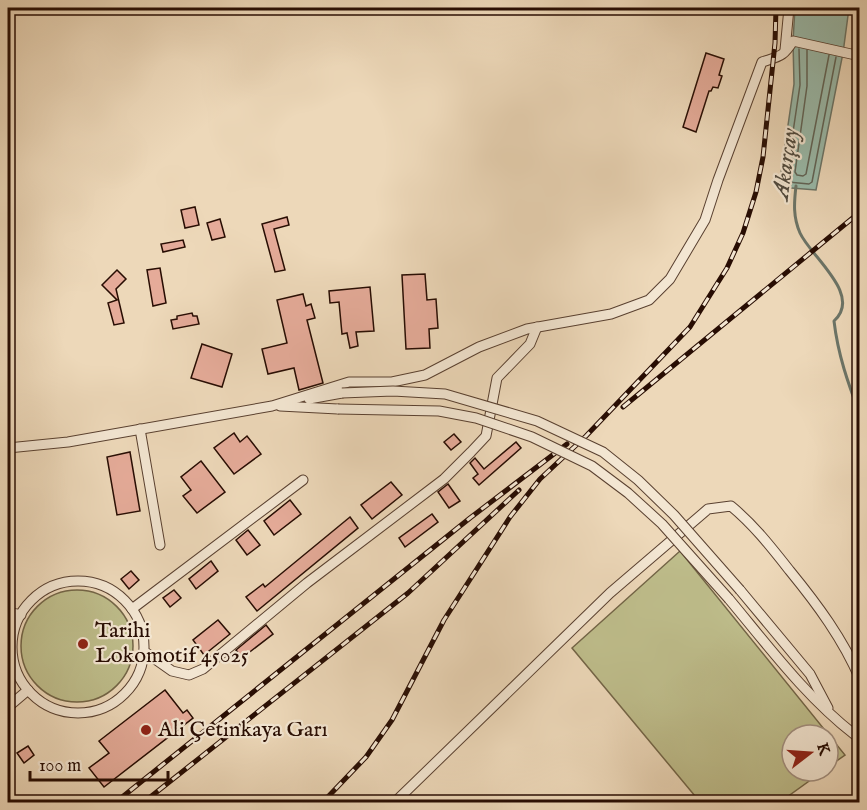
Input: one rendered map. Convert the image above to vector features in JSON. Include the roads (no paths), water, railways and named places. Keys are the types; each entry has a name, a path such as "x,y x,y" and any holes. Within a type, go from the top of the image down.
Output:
{"street":[{"path":"785,54 789,8"},
{"path":"272,406 349,382 392,382 425,375 479,347 527,329 611,314 649,300 670,279 705,220 762,62 785,54 793,41 860,56"},
{"path":"145,652 172,671 189,675 203,669 307,583 444,479 486,436 497,378 530,344 537,327"},
{"path":"8,448 68,442 342,393 393,391 445,394 537,421 603,452 638,480 674,515 810,674 834,718"},
{"path":"272,406 439,411 476,418 532,437 592,466 628,493 662,524 729,599 797,683 834,718 855,735 860,734"},
{"path":"140,429 160,545"},
{"path":"132,609 303,480"},
{"path":"395,802 610,593 708,509 731,506 753,524 816,603 851,659 860,679"},
{"path":"8,629 19,676 28,690 45,704 66,712 88,713 110,706 127,692 139,673 145,652 142,629 132,609 117,593 97,584 75,581 53,586 34,598 21,615 12,643"},
{"path":"8,612 21,615"},
{"path":"8,707 28,690"}],"water":[{"path":"795,8 849,8 843,53 816,190 779,187 794,84"}],"waterway":[{"name":"Akarçay","path":"796,186 795,210 800,233 839,288 842,300 841,311 834,321 838,346 860,415"}],"railway":[{"path":"323,802 366,757 392,720 444,620 510,517 540,479 586,436 690,327 727,268 743,233 756,192 763,157 775,43 776,8"},
{"path":"623,407 860,212"},
{"path":"116,802 470,518 567,444"},
{"path":"144,802 408,593 519,490"}],"place":[{"name":"Tarihi Lokomotif 45025","path":"83,644"},
{"name":"Ali Çetinkaya Garı","path":"146,730"}]}
